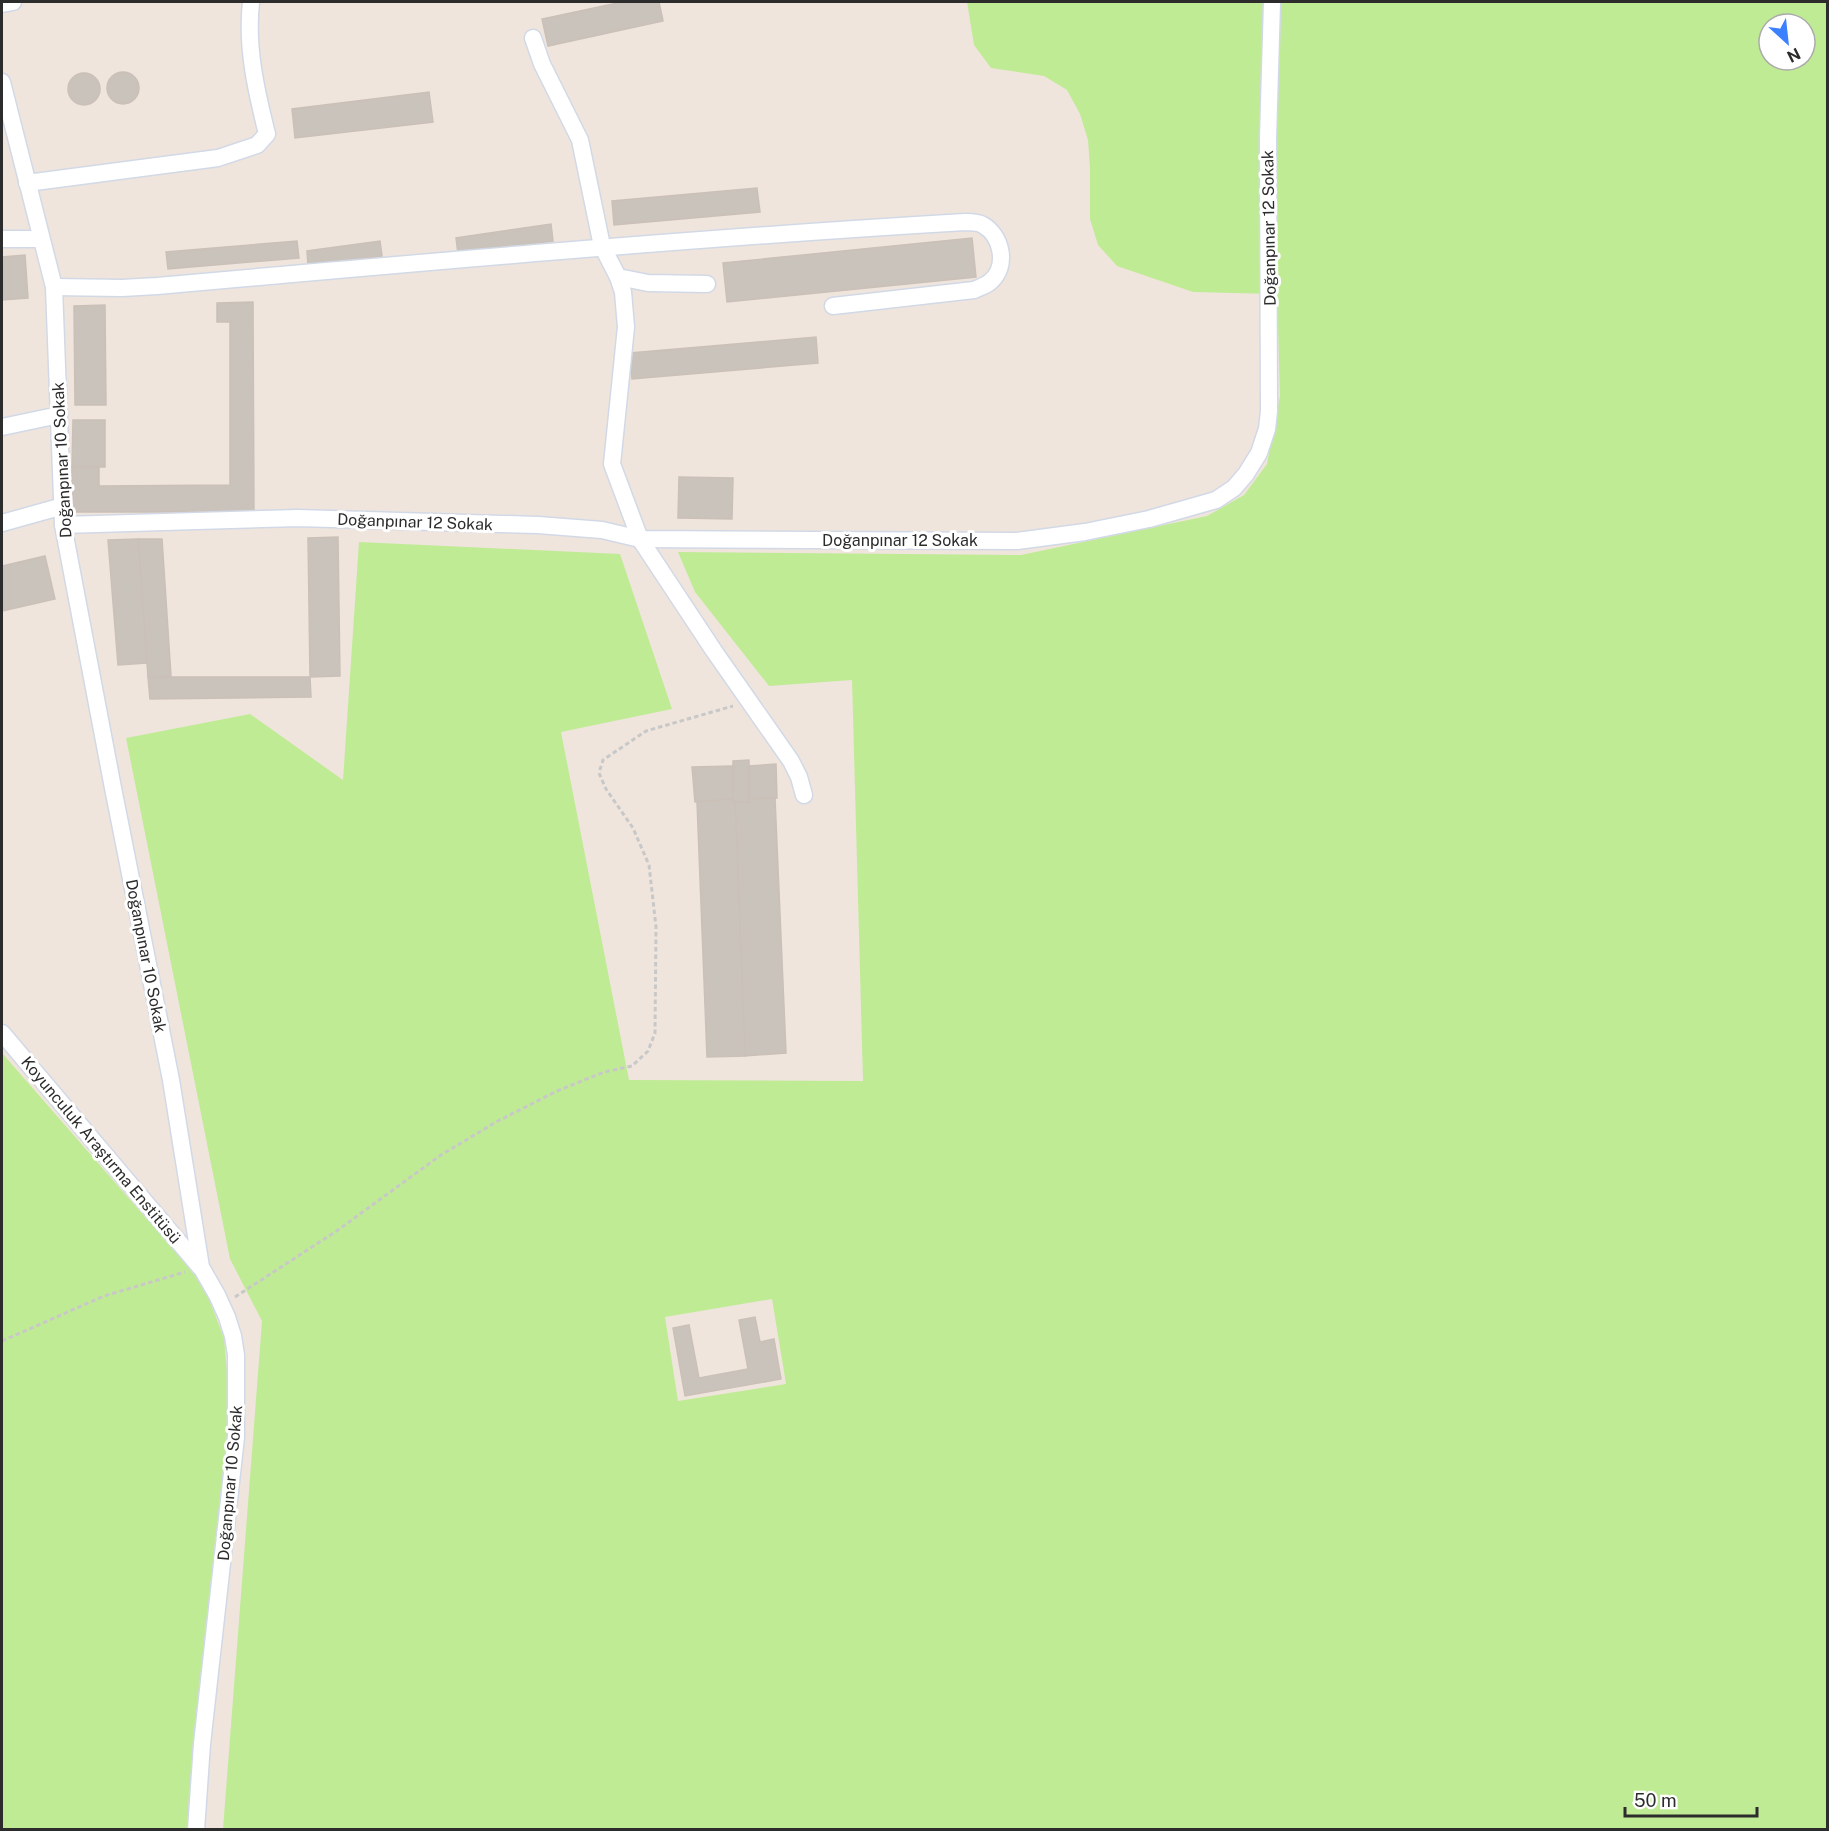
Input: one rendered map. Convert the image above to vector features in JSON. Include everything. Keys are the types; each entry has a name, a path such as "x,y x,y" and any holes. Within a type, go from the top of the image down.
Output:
{"street":[{"path":"2,4 13,2"},
{"path":"27,183 218,158 257,145 267,134 252,72 251,2"},
{"name":"Doğanpınar 12 Sokak","path":"63,525 297,518 538,525 602,531 640,539 1017,541 1085,532 1149,519 1216,500 1234,488 1246,474 1259,453 1267,429 1271,356 1268,138 1272,2"},
{"path":"532,38 546,73 580,140 602,246 623,292 626,327 612,464 640,539 791,761 800,777 804,795"},
{"name":"Doğanpınar 10 Sokak","path":"2,82 54,287 63,525 171,1080 201,1267 222,1306 233,1336 236,1355 236,1437 202,1744 196,1830"},
{"path":"54,287 157,286 602,246 965,222 981,224 994,234 1000,244 998,272 992,280 974,290 833,306"},
{"path":"2,239 41,239"},
{"path":"618,277 648,283 707,284"},
{"path":"2,427 59,415"},
{"path":"2,523 63,506"},
{"name":"Koyunculuk Araştırma Enstitüsü","path":"2,1033 201,1267"}],"path":[{"path":"222,1306 338,1230 441,1155 496,1122 557,1091 604,1072 632,1066 648,1051 655,1033 656,939 649,865 633,828 606,789 599,773 603,760 646,731 749,702"},
{"path":"2,1341 104,1296 201,1267"}],"green space":[{"path":"967,2 1827,2 1827,1829 223,1829 262,1321 230,1259 126,738 250,714 343,780 359,542 620,554 672,709 561,732 629,1080 863,1081 852,680 769,686 695,592 678,552 1021,555 1207,516 1244,495 1267,464 1280,396 1277,294 1193,292 1117,266 1098,245 1090,219 1088,140 1080,114 1067,90 1044,76 991,68 974,45","holes":["772,1299 786,1384 678,1401 665,1317"]},
{"path":"2,1053 193,1272 209,1299 224,1338 228,1384 227,1436 193,1744 187,1829 2,1829"}],"building":[{"path":"622,2 659,2 663,21 548,46 542,19"},
{"path":"123,72 134,77 139,88 134,99 123,104 112,99 107,88 112,77"},
{"path":"84,73 96,77 100,89 96,101 84,105 72,101 68,89 72,77"},
{"path":"429,92 433,122 295,138 292,109"},
{"path":"757,188 760,212 614,225 612,201"},
{"path":"551,224 553,241 458,254 456,238"},
{"path":"972,238 976,277 727,302 723,263"},
{"path":"297,241 299,258 168,269 166,252"},
{"path":"380,241 382,256 308,266 307,251"},
{"path":"25,255 28,298 2,300 2,257"},
{"path":"253,302 254,512 72,512 72,467 99,467 99,486 230,485 230,322 217,322 217,303"},
{"path":"105,305 106,405 75,405 74,306"},
{"path":"816,337 818,363 632,379 630,353"},
{"path":"73,420 105,420 105,467 72,467"},
{"path":"679,477 733,478 732,519 678,518"},
{"path":"338,537 340,676 310,677 308,538"},
{"path":"138,539 162,539 171,676 148,677"},
{"path":"138,539 147,663 118,665 108,540"},
{"path":"45,556 55,599 2,611 2,566"},
{"path":"148,677 310,677 311,697 150,699"},
{"path":"749,760 749,802 733,802 733,761"},
{"path":"776,764 777,798 749,799 749,766"},
{"path":"733,766 733,799 695,802 692,767"},
{"path":"775,798 786,1053 745,1056 735,802"},
{"path":"733,799 735,802 745,1056 707,1057 697,802"},
{"path":"755,1317 760,1342 774,1339 781,1379 685,1396 673,1328 689,1325 699,1378 748,1369 739,1320"}]}
